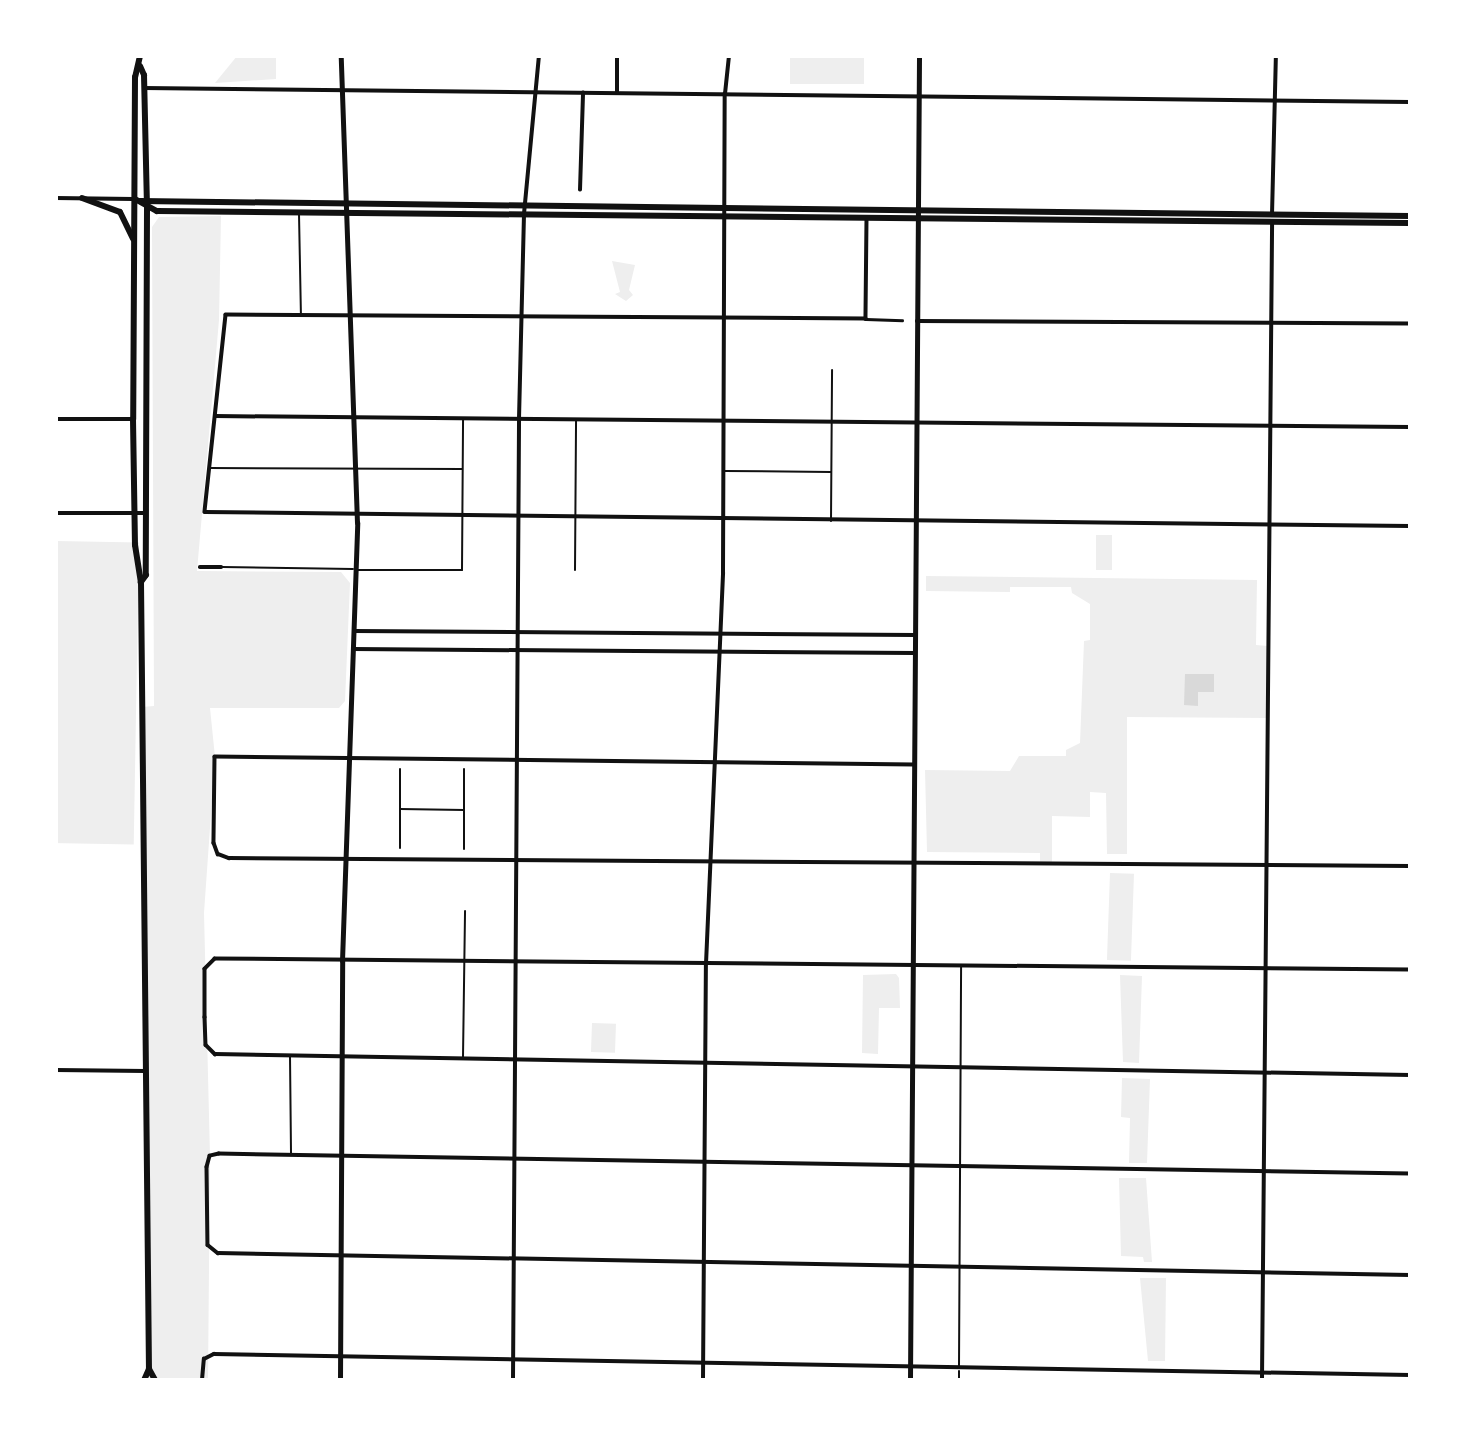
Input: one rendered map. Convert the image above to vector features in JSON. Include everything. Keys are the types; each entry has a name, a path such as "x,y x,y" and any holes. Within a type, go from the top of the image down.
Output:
{"main road":[{"path":"140,56 144,88 147,207 146,575 141,582"},
{"path":"910,1380 919,56"},
{"path":"140,66 135,77 133,419 137,573 141,582 149,1369 144,1380"},
{"path":"82,198 120,212 134,242"},
{"path":"135,200 147,207 299,212 476,207 524,211 580,208 867,217 917,214"},
{"path":"147,207 1272,218 1410,223"},
{"path":"1272,218 1410,216"},
{"path":"149,1369 155,1380"}],"street":[{"path":"340,1380 340,1057 356,569 354,418 341,56"},
{"path":"513,1380 513,962 519,419 524,211 539,56"},
{"path":"617,56 617,93"},
{"path":"703,1380 704,1063 724,520 725,94 729,56"},
{"path":"1262,1380 1273,100 1276,56"},
{"path":"144,88 1410,102"},
{"path":"580,190 583,93"},
{"path":"56,198 135,200"},
{"path":"866,319 867,217"},
{"path":"902,320 226,315 208,468 208,515 1410,526"},
{"path":"917,321 1410,324"},
{"path":"215,416 1410,427"},
{"path":"56,419 133,419"},
{"path":"56,513 146,513"},
{"path":"200,567 221,567"},
{"path":"354,631 915,635"},
{"path":"353,649 915,653"},
{"path":"914,765 215,757 214,843 218,854 345,859 1410,866"},
{"path":"1410,970 207,962 209,1051 340,1057 1410,1075"},
{"path":"56,1070 145,1071"},
{"path":"1410,1174 291,1155 210,1156 211,1251 513,1260 1410,1275"},
{"path":"202,1380 202,1363 210,1354 703,1362 959,1370 1410,1375"}],"lane":[{"path":"299,212 301,315"},
{"path":"831,521 832,370"},
{"path":"221,567 462,570 463,419"},
{"path":"575,570 576,419"},
{"path":"208,468 462,469"},
{"path":"723,471 832,472"},
{"path":"400,769 400,848"},
{"path":"464,769 464,849"},
{"path":"400,809 464,810"},
{"path":"463,1058 465,911"},
{"path":"959,1380 961,966"},
{"path":"290,1056 291,1155"}],"shaded area":[{"path":"237,56 276,56 276,79 215,83"},
{"path":"790,56 864,56 864,84 790,84"},
{"path":"221,216 219,320 197,571 341,572 350,583 345,701 339,708 210,708 215,757 204,913 210,1156 208,1380 149,1380 142,707 154,706 152,227 159,217"},
{"path":"612,261 635,265 629,290 633,295 626,301 615,294 620,292"},
{"path":"1096,535 1112,535 1112,570 1096,570"},
{"path":"56,541 139,542 134,844 56,843"},
{"path":"926,576 1257,580 1256,645 1268,646 1267,718 1127,717 1127,854 1107,854 1106,793 1090,792 1090,817 1052,816 1052,865 1040,865 1040,853 927,852 925,770 1010,771 1019,756 1066,756 1066,750 1080,743 1084,641 1090,640 1090,604 1072,593 1071,587 1010,587 1010,592 926,591"},
{"path":"1185,674 1214,674 1214,692 1198,692 1198,706 1184,705"},
{"path":"1110,873 1134,874 1131,961 1107,960"},
{"path":"896,974 899,978 900,1008 879,1008 878,1054 862,1053 863,975"},
{"path":"1120,975 1142,976 1139,1063 1123,1062"},
{"path":"592,1023 616,1024 615,1053 591,1052"},
{"path":"1122,1078 1150,1079 1147,1163 1129,1163 1130,1118 1121,1117"},
{"path":"1119,1178 1146,1178 1152,1262 1144,1262 1143,1257 1121,1256"},
{"path":"1140,1278 1166,1278 1165,1361 1148,1361"}]}
